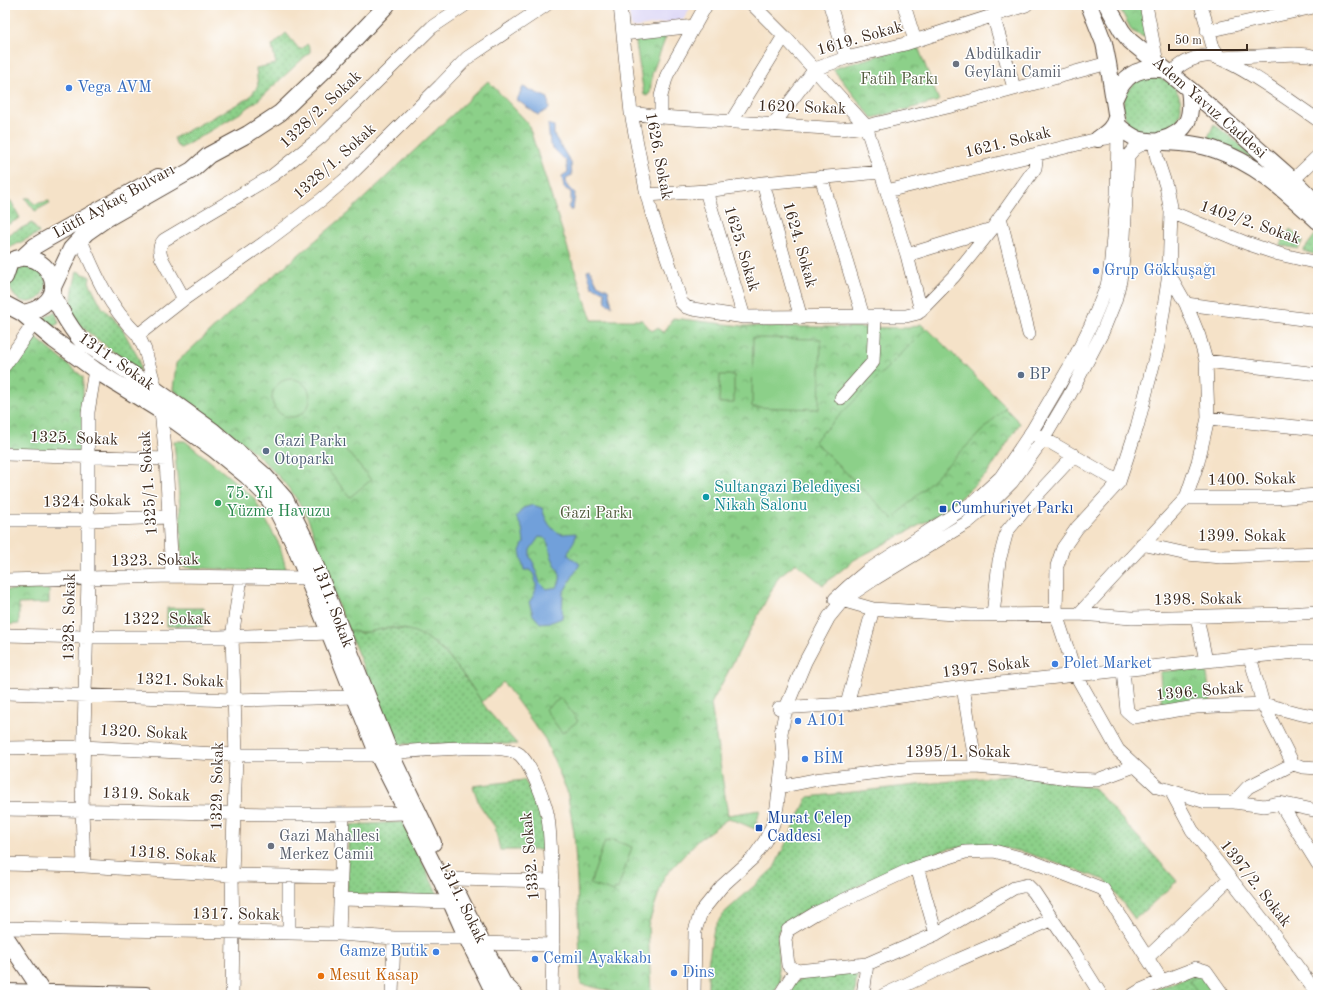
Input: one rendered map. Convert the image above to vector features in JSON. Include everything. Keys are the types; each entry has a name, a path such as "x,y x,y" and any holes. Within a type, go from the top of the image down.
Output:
{"main road":[{"name":"Lütfi Aykaç Bulvarı","path":"11,265 35,246 47,239 186,162 209,155 248,134 280,113 332,63 387,5"},
{"path":"1090,5 1104,43 1117,127 1114,125 1098,139"},
{"name":"Adem Yavuz Caddesi","path":"1106,5 1125,35 1293,180 1318,205"},
{"path":"1108,63 1118,72 1132,70 1138,65 1142,58 1142,51"},
{"path":"1114,100 1123,82 1133,74 1147,69 1164,69"},
{"path":"1146,140 1176,134 1186,124 1190,111 1189,89"},
{"name":"Adem Yavuz Caddesi","path":"1117,127 1124,132 1146,140 1205,146 1234,156 1267,176 1318,222"},
{"name":"Lütfi Aykaç Bulvarı","path":"53,290 66,258 80,238 106,219 192,170 209,155"},
{"name":"1311. Sokak","path":"11,265 41,262 47,269 61,310 74,333 82,341 156,390 213,431 264,475 285,499 305,539 406,813 451,902 474,941 503,984 515,995"},
{"path":"11,305 37,309 44,304 53,290"},
{"name":"1311. Sokak","path":"11,305 54,340 95,370 161,411 215,450 247,476 266,494 287,531 354,697 451,879 495,995"},
{"path":"5,936 43,994"},
{"path":"5,992 146,995"}],"street":[{"name":"1328/2. Sokak","path":"184,299 161,257 159,250 160,244 164,240 278,172 321,137 432,27 465,5"},
{"name":"1328/1. Sokak","path":"138,335 184,299 264,243 321,200 348,177 467,58 546,5"},
{"name":"1626. Sokak","path":"620,5 632,113 647,195 682,302 686,307 693,309 744,317"},
{"path":"661,117 662,96 667,75 706,5"},
{"path":"753,5 815,69 866,126 907,256 921,311"},
{"path":"830,5 846,58"},
{"path":"904,5 915,41"},
{"name":"1619. Sokak","path":"773,125 815,69 846,58 915,41 994,11 1026,5"},
{"path":"1146,5 1164,69 1206,56 1220,58 1296,54 1318,57"},
{"path":"1201,5 1207,31 1213,47 1220,58 1245,71 1318,120"},
{"path":"1207,31 1318,6"},
{"path":"994,11 1014,88"},
{"path":"623,34 695,26"},
{"path":"731,122 784,36"},
{"name":"1620. Sokak","path":"632,113 661,117 841,129 866,126 956,105 1108,63"},
{"path":"694,995 695,931 702,912 722,886 752,858 765,841 773,824 777,807 779,787 776,737 782,708 793,670 816,627 848,586 867,571 975,502 1002,477 1032,431 1073,361 1090,327 1107,286 1110,270 1118,194 1117,127"},
{"name":"1621. Sokak","path":"887,191 1098,139"},
{"path":"839,599 968,522 1012,482 1044,438 1069,396 1102,333 1115,301 1120,281 1123,258 1128,156 1134,149 1146,140 1157,159 1166,186 1171,212 1169,274 1158,346 1137,427 1119,482 1077,528 1063,548 1057,566 1056,614 1076,675 1118,750 1158,786 1206,802 1234,802 1264,806 1280,803 1315,810"},
{"path":"744,317 802,318 906,316 918,313 954,276 992,229 1035,168 1037,154"},
{"path":"1293,180 1318,156"},
{"path":"647,195 706,191 763,183 880,172"},
{"path":"821,177 869,316 874,362 841,398"},
{"name":"1624. Sokak","path":"763,183 802,318"},
{"name":"1625. Sokak","path":"706,191 744,317"},
{"name":"1402/2. Sokak","path":"1171,212 1246,243 1279,254 1318,263"},
{"path":"1000,217 1030,334"},
{"path":"907,256 992,229"},
{"path":"80,238 95,273 110,302 138,335 145,350 156,390"},
{"path":"1079,614 1186,498 1198,462 1208,418 1206,361 1199,336 1186,304 1169,274"},
{"path":"1186,304 1318,321"},
{"path":"5,365 34,323"},
{"path":"1206,361 1318,374"},
{"name":"1328. Sokak","path":"84,866 82,810 88,579 88,412 95,370"},
{"name":"1325/1. Sokak","path":"161,411 166,459 172,576"},
{"path":"1208,418 1318,429"},
{"path":"1032,431 1119,482"},
{"name":"1325. Sokak","path":"5,454 166,459"},
{"path":"993,615 999,561 1007,531 1036,496 1074,455"},
{"name":"1400. Sokak","path":"1186,498 1276,498 1318,495"},
{"name":"1324. Sokak","path":"5,520 88,520 169,517"},
{"name":"1399. Sokak","path":"1142,544 1187,554 1221,557 1318,552"},
{"name":"1323. Sokak","path":"5,580 172,576 306,578"},
{"name":"1329. Sokak","path":"232,995 232,876 236,755 232,637 241,578"},
{"name":"1398. Sokak","path":"839,599 874,609 971,615 1079,614 1132,618 1318,612"},
{"path":"847,704 874,609"},
{"path":"1197,617 1206,661"},
{"name":"1322. Sokak","path":"5,635 86,638 232,637 329,634"},
{"name":"1397. Sokak","path":"782,708 847,704 963,687 1296,652 1318,652"},
{"path":"1250,657 1263,704 1293,764"},
{"name":"1396. Sokak","path":"1123,670 1127,711 1134,716 1196,707 1263,704 1297,713 1318,716"},
{"path":"963,687 976,768"},
{"name":"1321. Sokak","path":"5,693 234,700 354,697"},
{"name":"1320. Sokak","path":"5,748 83,747 236,755 384,754"},
{"name":"1332. Sokak","path":"384,754 438,749 502,749 518,754 527,763 541,793 548,816 552,881 552,995"},
{"path":"1234,802 1248,787 1293,764 1303,767 1318,768"},
{"name":"1395/1. Sokak","path":"779,787 814,780 912,768 976,768 1020,771 1074,779 1097,780 1135,766"},
{"name":"1397/2. Sokak","path":"1171,791 1192,830 1267,925 1318,995"},
{"path":"1280,803 1318,864"},
{"name":"1319. Sokak","path":"5,809 235,814 406,813"},
{"path":"339,934 343,814"},
{"path":"797,971 788,965 786,939 788,930 816,913 857,893 917,867 965,852 994,852 1031,861 1103,889 1162,981"},
{"name":"1318. Sokak","path":"5,864 84,866 232,876 340,877"},
{"path":"917,867 936,934"},
{"path":"289,877 289,932"},
{"path":"1148,957 1230,878"},
{"path":"451,879 552,881"},
{"path":"780,995 797,971 867,964 936,934 1004,893 1021,886 1028,886 1034,892 1101,995"},
{"path":"341,899 451,902"},
{"path":"884,995 958,960 1051,920"},
{"name":"1317. Sokak","path":"5,928 289,932 553,945"},
{"path":"392,995 394,938"},
{"path":"863,995 867,964"},
{"path":"1133,995 1162,981 1196,968 1206,971 1223,995"}],"shaded area":[{"path":"628,5 692,5 683,20 631,28"}],"green space":[{"path":"1118,5 1140,5 1148,39 1132,31"},
{"path":"286,33 299,49 302,49 307,44 310,48 310,52 257,101 242,112 181,148 177,146 174,138 249,98 258,86 256,68 276,64 272,46"},
{"path":"635,37 666,37 652,74 650,93 647,96 644,95"},
{"name":"Fatih Parkı","path":"917,44 939,101 872,118 833,69"},
{"path":"1152,77 1163,79 1176,90 1179,95 1181,106 1179,117 1168,130 1163,133 1152,135 1141,133 1128,122 1125,117 1123,106 1125,95 1136,82 1141,79"},
{"name":"Gazi Parkı","path":"488,81 528,123 592,320 642,320 652,331 657,328 664,333 673,318 742,326 908,328 921,324 1020,423 988,473 944,512 854,560 823,585 796,563 779,576 711,704 728,815 760,810 755,829 729,818 698,840 664,877 648,926 651,995 618,995 610,991 581,984 574,833 567,791 545,739 503,682 482,702 465,677 445,653 421,635 407,630 391,628 364,632 348,630 308,520 293,495 279,477 246,445 173,390 176,363 234,309 347,214"},
{"path":"1214,124 1257,161 1229,147 1207,140"},
{"path":"25,198 30,198 34,204 49,201 50,203 35,211"},
{"path":"11,201 20,218 9,224 5,224 5,202"},
{"path":"32,223 39,233 5,250 5,236"},
{"path":"1290,229 1303,240 1298,249 1280,245"},
{"path":"1315,235 1318,238 1318,255 1303,251"},
{"path":"28,266 38,269 43,274 46,284 43,294 38,299 28,302 18,299 13,294 10,284 13,274 18,269"},
{"path":"77,271 90,277 89,282 102,307 121,327 139,359 140,372 76,323 72,310 72,304"},
{"path":"55,311 59,323 51,328 42,320"},
{"path":"927,328 1006,407 893,519 814,441"},
{"path":"34,336 83,377 83,453 5,450 5,377 21,357"},
{"path":"753,338 821,339 819,409 752,407"},
{"path":"720,375 734,375 734,403 719,403"},
{"path":"287,379 295,379 305,384 309,391 309,405 305,412 295,417 287,417 277,412 275,409 272,402 272,394 277,384 280,382"},
{"name":"75. Yıl Yüzme Havuzu","path":"174,441 185,441 254,498 280,546 287,573 182,567 180,508"},
{"path":"341,444 371,480 350,497 320,461"},
{"path":"49,589 49,603 19,604 19,624 5,625 5,590"},
{"path":"167,608 204,608 203,627 167,626"},
{"path":"388,628 410,630 426,636 454,662 489,712 517,744 395,744 348,630 361,633"},
{"path":"1206,667 1211,704 1162,709 1160,672"},
{"path":"561,698 578,721 562,733 545,709"},
{"path":"1021,775 1094,788 1177,881 1135,919 1105,880 1024,852 981,844 947,849 889,871 798,915 778,931 778,968 780,982 773,995 708,995 708,964 714,928 723,914 774,868 808,797 970,779"},
{"path":"524,780 535,798 541,813 545,850 500,850 495,827 479,804 473,786"},
{"path":"403,822 439,897 347,894 350,825"},
{"path":"610,839 632,847 618,889 615,888 614,892 590,884 605,841 609,842"},
{"path":"857,971 855,995 787,995 791,985 803,978"},
{"path":"1201,971 1219,995 1148,995 1153,991"},
{"path":"1201,973 1216,995 1199,995 1189,981"}],"water":[{"path":"523,87 548,98 549,109 538,115 517,100"},
{"path":"548,124 554,126 554,135 571,163 572,176 566,179 567,186 575,193 573,210 570,210 568,206 571,204 571,192 564,188 562,176 568,172 566,161 550,145"},
{"path":"590,269 597,284 608,289 612,306 606,303 604,291 592,287 587,271"},
{"path":"533,505 542,508 547,521 555,531 563,534 576,533 568,555 580,564 563,593 562,618 552,622 540,623 533,615 529,602 534,594 536,582 531,570 524,570 520,551 524,542 522,528 516,517 523,508","holes":["539,537 545,538 560,576 557,587 546,589 540,583 534,564 530,557 530,550"]}],"place":[{"name":"Abdülkadir Geylani Camii","path":"956,64"},
{"name":"Vega AVM","path":"69,88"},
{"name":"Grup Gökkuşağı","path":"1096,271"},
{"name":"BP","path":"1021,375"},
{"name":"Gazi Parkı Otoparkı","path":"266,451"},
{"name":"Sultangazi Belediyesi Nikah Salonu","path":"706,497"},
{"name":"75. Yıl Yüzme Havuzu","path":"218,503"},
{"name":"Cumhuriyet Parkı","path":"943,509"},
{"name":"Polet Market","path":"1055,664"},
{"name":"A101","path":"798,721"},
{"name":"BİM","path":"805,759"},
{"name":"Murat Celep Caddesi","path":"759,828"},
{"name":"Gazi Mahallesi Merkez Camii","path":"271,846"},
{"name":"Gamze Butik","path":"436,952"},
{"name":"Cemil Ayakkabı","path":"535,959"},
{"name":"Dins","path":"674,973"},
{"name":"Mesut Kasap","path":"321,976"}]}
